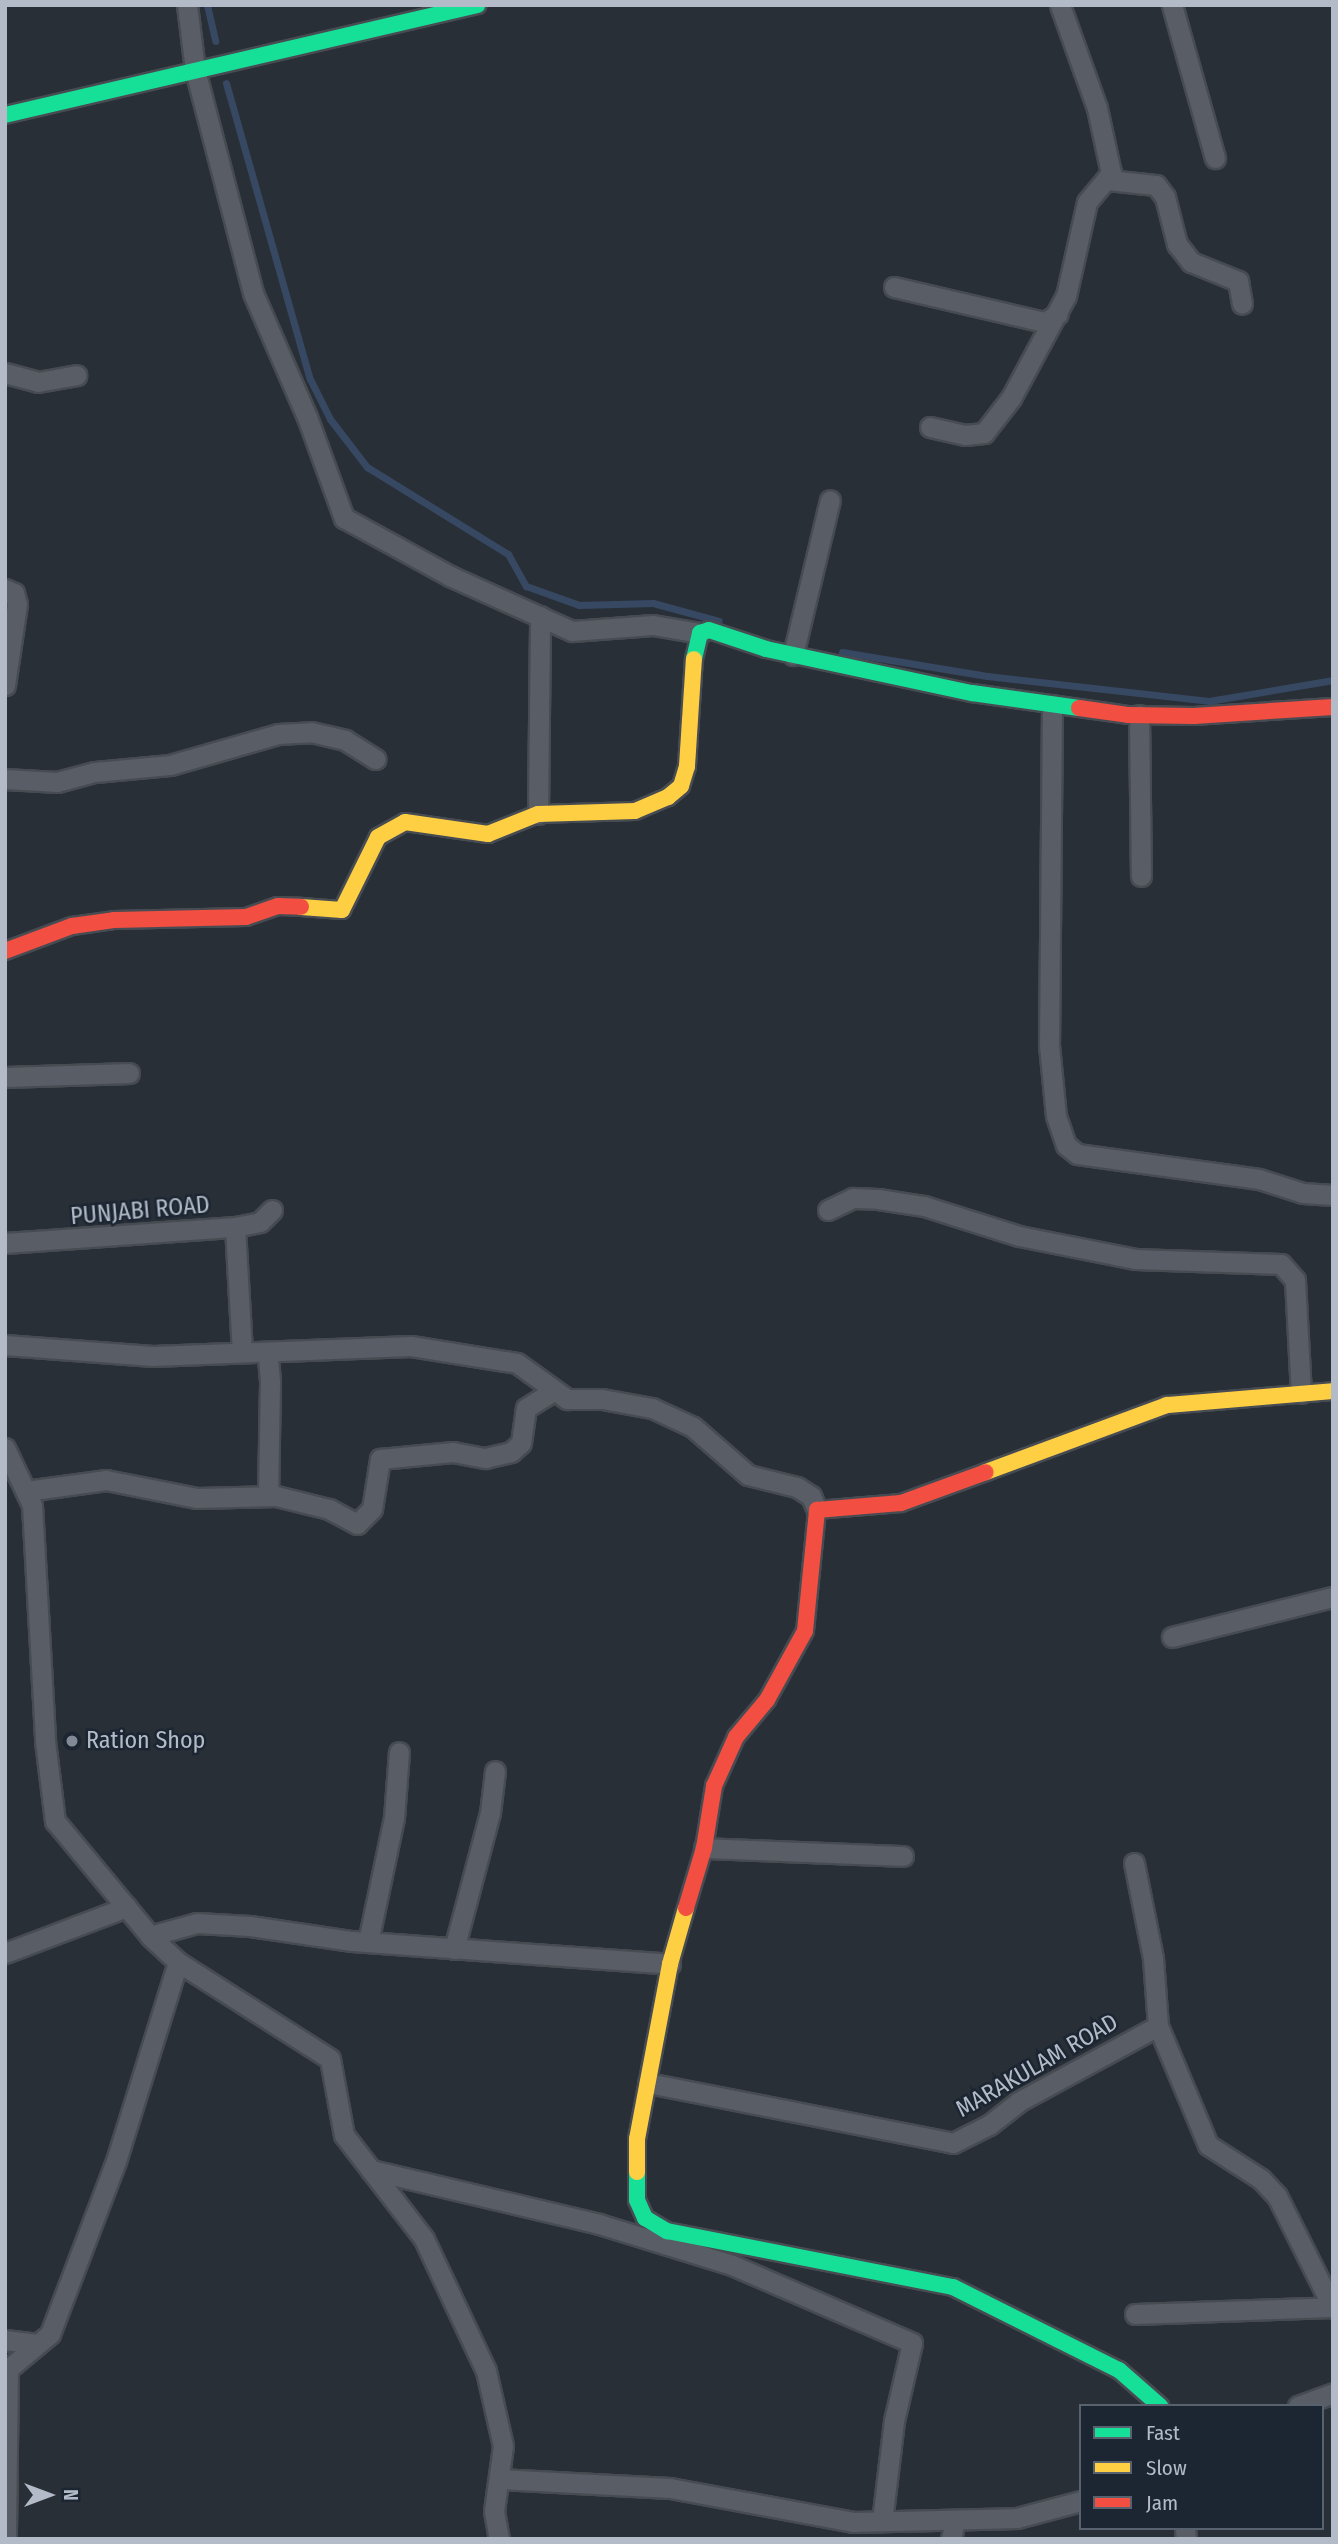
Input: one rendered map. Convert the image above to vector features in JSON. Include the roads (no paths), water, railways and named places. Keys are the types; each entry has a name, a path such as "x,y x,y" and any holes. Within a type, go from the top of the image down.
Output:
{"street":[{"path":"187,5 195,70 253,293 307,417 344,518 450,576 572,631 653,625 700,633 709,630 795,646 1052,705 1139,715 1333,707"},
{"path":"5,115 477,5"},
{"path":"930,427 965,435 984,433 1011,398 1058,314 1080,251 1087,202 1107,180 1109,156 1097,108 1060,5"},
{"path":"1172,5 1215,158"},
{"path":"1107,180 1156,186 1165,197 1177,244 1191,262 1238,281 1242,304"},
{"path":"894,287 1045,321 1058,314"},
{"path":"5,373 37,382 76,375"},
{"path":"795,646 830,500"},
{"path":"5,589 14,593 17,604 5,685"},
{"path":"538,814 540,616"},
{"path":"5,951 72,926 114,920 246,917 278,906 342,910 378,837 405,822 488,834 538,814 635,811 681,786 700,633"},
{"path":"1052,705 1049,1045 1056,1116 1066,1145 1077,1154 1259,1179 1303,1193 1333,1195"},
{"path":"1139,715 1141,876"},
{"path":"5,779 57,782 95,772 170,765 278,734 311,732 345,740 376,759"},
{"path":"5,1077 129,1073"},
{"path":"828,1210 853,1198 878,1199 924,1206 1019,1236 1135,1259 1281,1264 1295,1280 1301,1394"},
{"name":"PUNJABI ROAD","path":"5,1244 235,1227 260,1222 272,1210"},
{"path":"235,1227 242,1351"},
{"path":"5,1345 153,1356 411,1346 475,1354 517,1363 552,1392 567,1399 602,1399 652,1408 693,1427 748,1475 797,1487 811,1496 817,1510 805,1631 767,1700 722,1761 704,1848 670,1964 636,2139 637,2200 645,2218 667,2231 709,2242 823,2259 953,2287 1119,2370 1158,2404"},
{"path":"262,1352 268,1358 270,1382 268,1496"},
{"path":"817,1510 901,1503 1167,1405 1333,1391"},
{"path":"26,1491 106,1480 197,1498 268,1496 309,1503 357,1524 372,1509 380,1459 453,1452 485,1458 512,1452 521,1443 527,1408 552,1392"},
{"path":"5,1448 32,1505 45,1741 55,1821 150,1936 178,1962 330,2059 344,2135 424,2239 486,2371 503,2446 494,2511 499,2539"},
{"path":"1172,1637 1333,1597"},
{"path":"368,1942 394,1818 399,1752"},
{"path":"454,1949 491,1813 495,1771"},
{"path":"704,1848 903,1856"},
{"path":"1134,1863 1153,1958 1158,2026"},
{"path":"5,1953 127,1907"},
{"path":"150,1936 197,1923 368,1942 670,1964"},
{"path":"6,2526 8,2369 50,2334 116,2161 178,1962"},
{"name":"MARAKULAM ROAD","path":"648,2083 953,2143 989,2125 1018,2102 1158,2026 1208,2145 1261,2179 1277,2196 1333,2307"},
{"path":"371,2170 509,2200 732,2264 898,2333 912,2343 894,2421 882,2521"},
{"path":"1135,2314 1333,2307"},
{"path":"5,2340 38,2344"},
{"path":"1303,2404 1333,2393"},
{"path":"499,2479 670,2488 853,2522 882,2521 953,2529 1017,2518 1079,2502"}],"waterway":[{"path":"207,5 215,41"},
{"path":"226,83 310,379 330,419 367,467 508,554 526,586 579,605 653,603 719,621"},
{"path":"842,652 987,676 1209,701 1333,680"}],"place":[{"name":"Ration Shop","path":"72,1741"}]}
